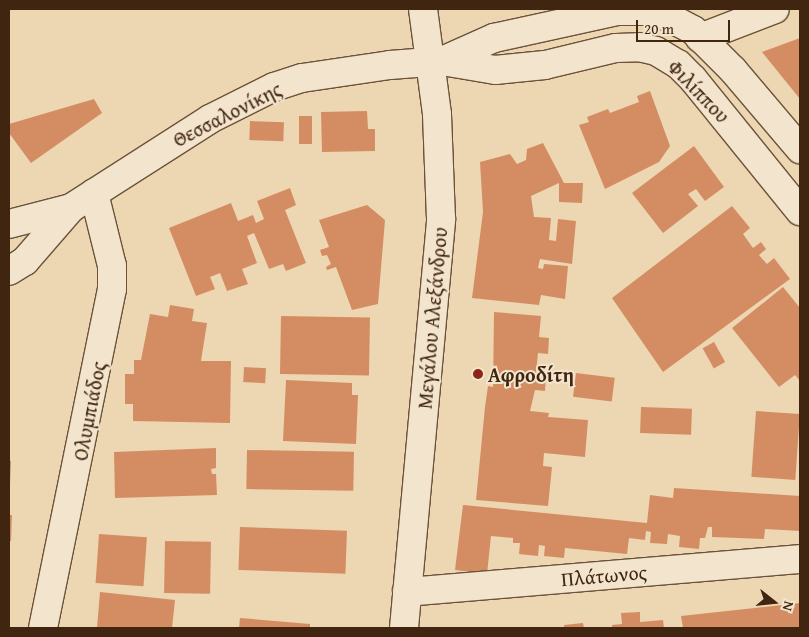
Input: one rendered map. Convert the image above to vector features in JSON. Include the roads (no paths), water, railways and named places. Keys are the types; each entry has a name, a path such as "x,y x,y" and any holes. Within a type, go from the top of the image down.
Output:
{"street":[{"name":"Μεγάλου Αλεξάνδρου","path":"404,628 441,219 436,61 423,9"},
{"path":"700,38 775,9"},
{"name":"Φιλίππου","path":"436,61 494,38 628,10 657,11 670,15 700,38 733,70 800,149"},
{"name":"Φιλίππου","path":"436,61 496,70 545,65 616,48 639,47 656,51 678,64 693,79 800,211"},
{"name":"Θεσσαλονίκης","path":"9,271 25,261 71,208 181,135 274,87 320,74 436,61"},
{"name":"Ολυμπιάδος","path":"43,628 112,288 112,266 94,193"},
{"name":"Θεσσαλονίκης","path":"9,224 71,208"},
{"name":"Πλάτωνος","path":"408,592 800,558"}],"place":[{"name":"Αφροδίτη","path":"478,374"}]}
